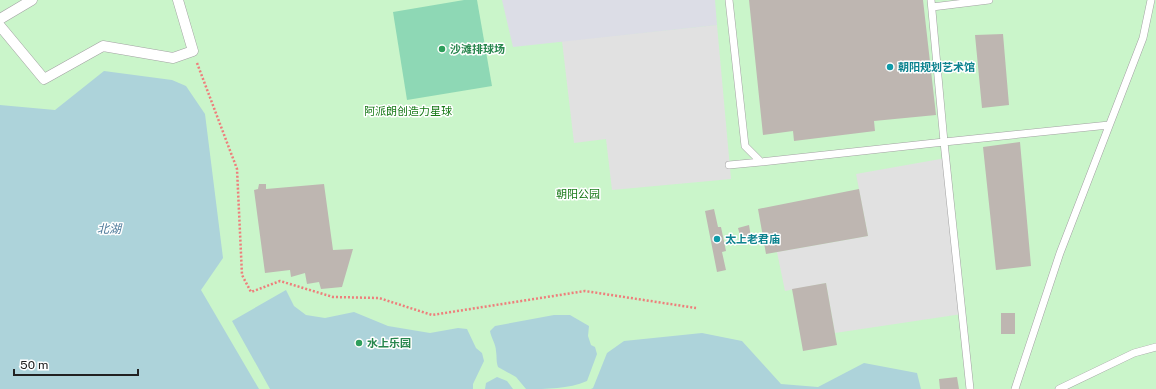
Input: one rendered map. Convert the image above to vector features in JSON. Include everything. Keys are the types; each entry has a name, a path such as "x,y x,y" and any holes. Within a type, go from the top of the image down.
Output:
{"street":[{"path":"0,19 32,0"},
{"path":"0,26 44,79 103,46 173,58 193,51 178,0"}],"lane":[{"path":"729,0 745,146 761,162"},
{"path":"970,389 931,3 989,0"},
{"path":"1015,389 1060,253 1143,38 1151,0"},
{"path":"730,165 1109,125"},
{"path":"1058,389 1134,353 1156,347"}],"path":[{"path":"193,51 237,169 242,275 251,292 280,281 333,297 379,298 432,315 585,291 696,308"}],"green space":[{"name":"朝阳公园","path":"0,0 1156,0 1156,389 0,389"},
{"name":"沙滩排球场","path":"464,0 477,0 492,86 407,100 393,12"}],"shaded area":[{"path":"502,0 715,0 717,25 513,47"},
{"path":"717,25 731,179 612,190 606,139 574,143 562,41"},
{"path":"946,158 962,314 835,333 826,283 785,291 777,252 868,236 856,174"}],"water":[{"name":"北湖","path":"104,71 172,80 186,86 205,114 223,258 201,290 259,389 0,389 0,105 55,110"},
{"name":"水上乐园","path":"286,290 294,306 306,315 325,318 354,312 388,326 430,333 458,328 467,329 476,348 482,353 484,361 473,384 473,389 270,389 232,321"},
{"path":"554,315 570,315 589,326 588,336 591,345 595,347 597,354 587,381 580,384 550,389 526,389 516,377 498,367 496,348 490,331 495,326"},
{"path":"702,333 742,341 781,384 818,387 864,363 917,373 921,389 591,389 593,388 607,353 624,341"},
{"path":"497,377 507,381 513,389 485,389 486,383"}],"building":[{"path":"749,0 923,0 936,115 874,121 875,131 794,141 793,131 763,135"},
{"path":"1003,34 1009,105 982,108 975,35"},
{"path":"1020,142 1031,266 996,270 983,147"},
{"path":"259,184 266,184 266,189 324,184 333,250 353,249 342,287 321,289 319,282 307,284 305,273 291,277 290,270 265,273 254,190 258,189"},
{"path":"859,189 868,236 766,254 758,209"},
{"name":"太上老君庙","path":"714,209 718,227 721,227 726,251 722,252 726,270 717,272 705,211"},
{"path":"749,225 752,243 742,243 738,228"},
{"path":"826,283 837,345 803,351 792,289"},
{"path":"1001,313 1015,313 1015,334 1001,334"},
{"path":"957,377 959,389 940,389 939,379"}],"place":[{"name":"沙滩排球场","path":"442,49"},
{"name":"朝阳规划艺术馆","path":"890,67"},
{"name":"太上老君庙","path":"717,239"},
{"name":"水上乐园","path":"359,343"}],"park label":[{"name":"阿派朗创造力星球","path":"408,111"}]}
